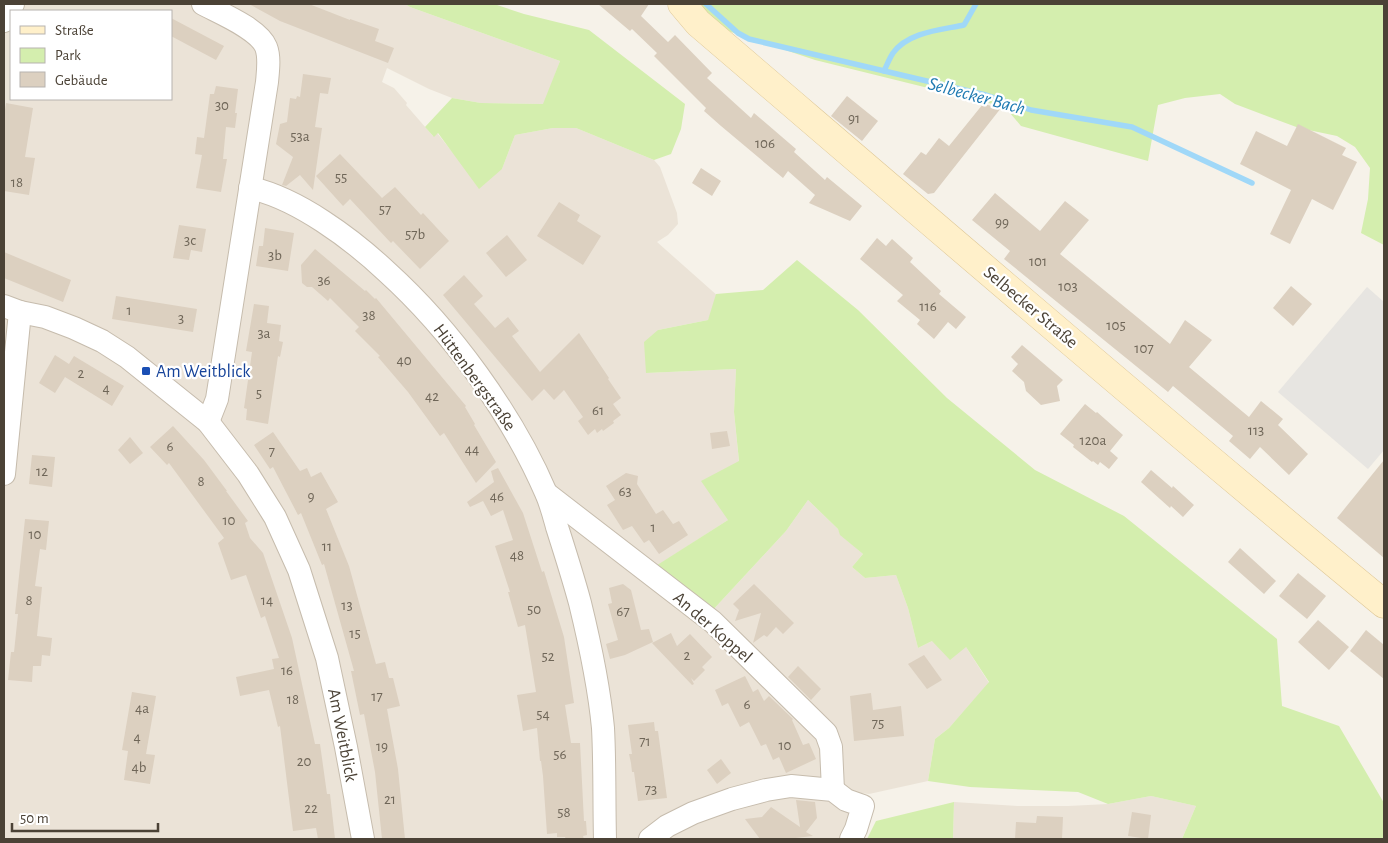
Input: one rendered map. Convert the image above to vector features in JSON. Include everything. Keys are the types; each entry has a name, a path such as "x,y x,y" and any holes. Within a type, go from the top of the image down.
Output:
{"main road":[{"name":"Selbecker Straße","path":"682,4 698,23 1384,604"}],"street":[{"path":"4,21 13,4"},
{"path":"203,4 254,32 262,39 267,48 268,56 267,82 217,399 208,422"},
{"name":"Hüttenbergstraße","path":"250,188 266,192 323,221 370,256 403,286 433,318 473,368 520,440 547,494 571,570 593,654 602,728 605,839"},
{"path":"4,474 12,309"},
{"name":"Am Weitblick","path":"12,309 45,318 102,342 146,371 208,422 248,474 275,517 299,570 327,658 346,746 362,839"},
{"name":"An der Koppel","path":"547,494 712,622 826,733 831,747 833,790"},
{"path":"650,839 667,826 693,813 732,799 766,790 792,786 833,790 846,800 863,806 851,839"}],"shaded area":[{"path":"4,4 405,4 560,61 544,104 481,103 452,98 387,68 382,82 394,88 433,136 437,133 453,153 502,169 515,135 553,128 576,128 654,160 660,167 677,213 678,224 668,235 657,242 719,297 708,320 658,330 646,373 736,369 734,412 739,462 728,520 652,569 711,612 786,531 808,500 838,529 841,535 863,554 852,567 865,578 896,575 908,608 918,648 932,641 966,647 989,683 949,728 935,739 928,781 869,794 853,792 848,811 850,817 843,839 4,839"},
{"path":"1367,287 1384,302 1384,450 1368,469 1278,392"},
{"path":"1151,796 1196,806 1182,839 953,839 954,802 1018,806 1068,806 1108,804"}],"green space":[{"path":"405,4 494,4 524,14 589,30 685,104 681,129 671,154 654,160 576,128 553,128 515,135 502,169 479,189 438,133 434,137 425,127 452,98 481,103 543,104 560,61"},
{"path":"694,4 1384,4 1384,245 1361,233 1368,199 1370,168 1355,147 1337,136 1299,128 1235,104 1220,94 1185,98 1158,105 1148,161 1021,126 1005,107 815,60 716,27"},
{"path":"797,260 858,310 947,398 1035,470 1124,516 1277,639 1282,706 1339,726 1384,803 1384,839 1182,839 1196,806 1151,796 1108,804 1078,792 970,787 928,781 935,739 949,728 989,682 966,647 950,660 932,641 918,648 908,608 896,575 865,578 852,567 863,554 840,535 838,529 808,500 786,531 711,612 651,569 728,520 701,481 739,461 734,412 736,369 646,373 644,342 658,330 708,320 716,294 763,290"},
{"path":"954,802 953,839 867,839 876,821"}],"building":[{"path":"249,4 309,4 379,29 375,41 394,48 388,63 280,21"},
{"path":"598,4 649,4 641,16 668,42 675,35 712,73 707,78 751,118 754,113 796,149 794,152 825,180 827,177 862,206 850,221 809,203 815,195 788,171 783,178 721,126 704,111 706,108 654,56 657,53 632,29 630,31"},
{"path":"172,19 224,46 216,60 172,37"},
{"path":"303,74 331,78 328,94 320,93 315,127 322,128 313,190 300,175 286,186 282,185 293,157 276,144 280,124 287,122 290,98 296,99 297,96 300,97"},
{"path":"216,86 238,89 235,128 226,127 223,159 227,159 221,192 196,188 202,155 195,154 197,137 204,138 210,94 214,94"},
{"path":"847,96 878,121 862,141 831,116"},
{"path":"6,103 33,108 25,157 35,158 29,195 4,191 4,116"},
{"path":"983,104 1001,108 934,193 928,194 903,174 921,152 926,155 939,138 949,146"},
{"path":"1298,124 1346,148 1342,155 1357,162 1333,210 1312,199 1290,244 1270,234 1291,190 1240,164 1256,131 1287,146"},
{"path":"340,154 382,198 395,187 449,241 420,269 393,241 391,243 350,199 343,206 316,176"},
{"path":"701,168 721,181 712,196 692,183"},
{"path":"995,193 1040,231 1065,201 1089,220 1060,254 1170,344 1185,320 1212,340 1189,367 1249,417 1261,401 1283,419 1278,425 1308,454 1289,475 1260,447 1250,459 1229,441 1233,436 1173,386 1168,392 1004,259 1010,251 972,220"},
{"path":"559,202 580,215 577,221 601,236 583,265 537,236"},
{"path":"179,225 206,229 202,252 191,250 189,260 173,258"},
{"path":"265,228 294,233 288,271 256,266 259,246 263,246"},
{"path":"507,235 527,260 506,277 486,253"},
{"path":"877,238 886,246 892,239 913,258 910,262 941,291 939,294 966,317 956,329 948,322 934,339 917,324 920,320 897,301 903,295 860,259"},
{"path":"315,249 376,298 466,406 474,425 496,462 476,483 444,433 440,436 408,392 378,357 380,356 355,331 359,327 330,298 328,301 312,287 307,287 302,283 301,265"},
{"path":"4,252 71,280 63,302 4,278"},
{"path":"464,275 483,296 474,304 495,328 508,317 519,331 512,336 540,372 579,333 621,398 613,404 621,415 613,421 614,423 603,431 602,429 597,433 595,429 588,435 578,421 583,417 564,390 554,400 544,389 532,401 443,295"},
{"path":"1291,286 1312,304 1293,326 1273,308"},
{"path":"116,296 197,309 193,332 112,319"},
{"path":"254,304 269,306 267,323 281,325 279,341 283,342 280,357 278,356 268,424 246,420 247,409 244,408 252,352 246,351"},
{"path":"1022,345 1063,380 1057,386 1060,401 1041,405 1026,391 1024,382 1012,371 1018,364 1011,357"},
{"path":"55,355 69,364 74,356 124,386 112,406 65,377 55,393 39,383"},
{"path":"1085,404 1123,435 1110,451 1118,458 1109,469 1100,462 1098,465 1092,462 1060,434"},
{"path":"173,426 204,460 227,491 248,521 245,523 250,538 263,553 292,638 315,744 320,744 327,794 330,794 335,839 318,839 316,828 293,831 280,726 278,727 269,690 240,696 236,677 274,669 272,659 279,658 265,616 261,618 246,575 231,580 218,543 224,538 169,463 167,465 150,447"},
{"path":"727,431 730,446 712,449 710,433"},
{"path":"273,432 300,471 307,468 311,477 321,472 338,502 326,509 349,566 376,664 385,662 389,678 393,678 400,706 387,709 398,769 405,839 382,839 375,772 364,714 360,715 351,671 354,671 324,564 322,565 301,513 298,515 273,467 270,469 254,445"},
{"path":"130,437 143,453 130,464 118,450"},
{"path":"32,455 55,457 52,487 29,484"},
{"path":"1384,460 1384,558 1337,518"},
{"path":"498,468 523,513 542,572 544,571 564,637 574,703 565,705 571,743 580,743 584,821 586,821 587,835 583,836 584,839 566,839 565,837 557,837 557,833 547,834 537,728 523,731 517,695 536,692 525,625 518,627 508,592 510,592 495,546 513,540 503,510 491,516 483,501 470,507 467,502 494,482 491,471"},
{"path":"1151,470 1194,505 1183,517 1141,482"},
{"path":"626,473 638,476 637,484 656,514 663,510 673,524 679,521 688,535 659,554 649,540 644,543 632,526 623,530 607,505 615,500 606,486"},
{"path":"25,519 49,521 46,550 40,549 35,586 42,587 37,636 52,638 50,656 42,655 41,666 33,666 32,682 8,680 11,652 14,652 18,614 15,614"},
{"path":"1240,548 1276,581 1264,594 1228,562"},
{"path":"1298,573 1326,596 1307,619 1279,596"},
{"path":"623,584 631,590 641,630 649,629 653,642 625,655 610,659 606,644 618,640 608,604 612,603 609,588"},
{"path":"754,584 794,623 783,634 776,627 767,637 764,635 753,643 761,613 735,621 739,610 733,604"},
{"path":"1318,620 1349,647 1329,670 1298,642"},
{"path":"1366,630 1384,645 1384,679 1350,651"},
{"path":"671,633 677,646 690,634 712,657 702,667 705,670 694,681 691,678 694,684 692,685 652,643"},
{"path":"924,655 942,680 927,689 908,664"},
{"path":"798,666 821,689 811,700 788,677"},
{"path":"745,676 753,692 758,689 764,701 769,696 793,719 803,745 809,743 816,759 786,773 779,757 773,760 766,744 761,746 749,722 740,727 728,703 722,706 715,690"},
{"path":"132,692 156,696 146,754 155,755 150,784 124,780 128,751 122,750"},
{"path":"871,693 873,710 901,706 904,736 854,741 850,696"},
{"path":"654,722 655,731 658,731 667,798 638,801 634,772 632,772 629,754 632,754 628,725"},
{"path":"721,759 731,773 717,784 707,770"},
{"path":"796,800 815,802 817,818 806,832 813,836 787,839 760,839 745,819 762,817 771,807 800,827"},
{"path":"1132,812 1151,815 1148,839 1128,836"},
{"path":"1037,816 1063,817 1062,839 1015,839 1016,822 1036,823"}],"waterway":[{"name":"Selbecker Bach","path":"706,4 738,33 749,39 986,95 1031,110 1132,127 1252,183"},
{"path":"884,71 892,55 907,40 925,33 964,25 976,4"}],"place":[{"name":"Am Weitblick","path":"146,371"}]}
